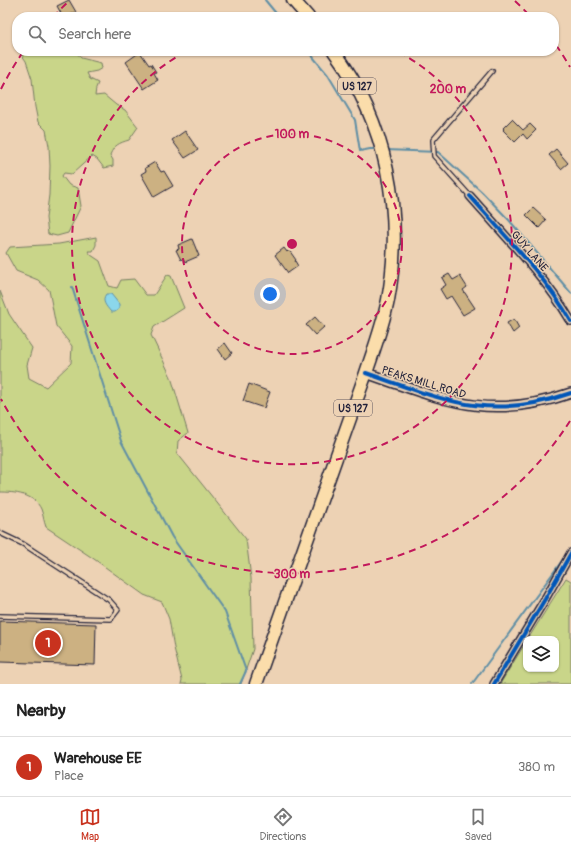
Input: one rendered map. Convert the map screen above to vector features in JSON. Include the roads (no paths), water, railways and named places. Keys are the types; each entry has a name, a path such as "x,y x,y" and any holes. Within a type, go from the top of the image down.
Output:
{"highway":[{"path":"293,0 304,12"},
{"name":"US 127","path":"256,684 366,373 382,322 391,280 394,246 393,206 386,165 379,136 370,113 350,74 337,56"}],"street":[{"name":"GUY LANE","path":"470,196 538,274 561,304 571,321"},
{"name":"PEAKS MILL ROAD","path":"366,373 445,400 478,406 514,407 533,404 571,393"},
{"path":"494,684 542,605 571,553"}],"lane":[{"path":"470,196 434,156 433,140 492,71"},
{"path":"0,533 23,544 103,595 118,610 111,619 0,616"}],"water":[{"path":"106,294 111,294 119,304 119,309 115,312 111,312 107,308 104,299"}],"waterway":[{"path":"265,0 275,12"},
{"path":"312,56 328,75 355,120 360,151 378,149"},
{"path":"386,150 438,152 482,192 509,220 571,293"},
{"path":"72,287 121,441 172,537 225,612 246,671 240,684"},
{"path":"472,684 564,558"}],"place":[{"name":"Warehouse EE","path":"48,643"}]}
